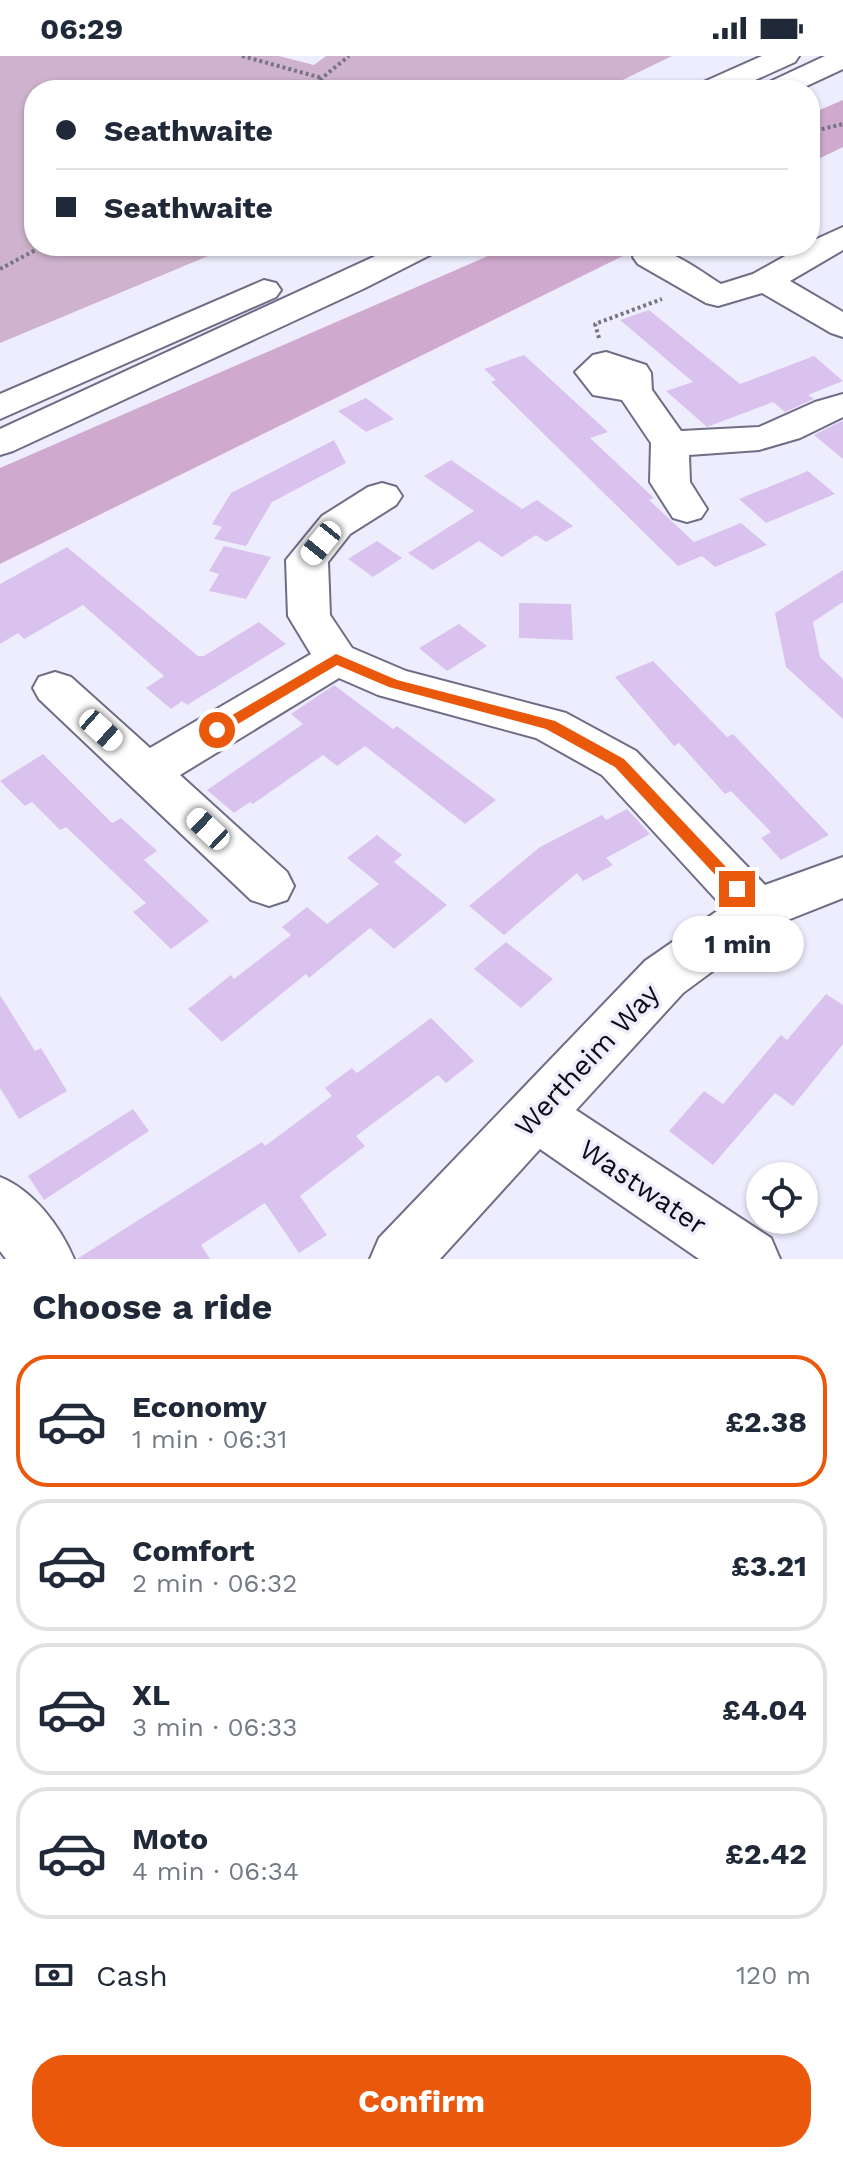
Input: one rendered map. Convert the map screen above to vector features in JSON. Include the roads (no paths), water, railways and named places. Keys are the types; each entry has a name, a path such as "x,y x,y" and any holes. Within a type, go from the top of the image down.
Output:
{"street":[{"path":"707,80 745,56"},
{"path":"731,80 785,56"},
{"path":"796,80 843,58"},
{"path":"820,87 843,77"},
{"path":"820,250 843,237"},
{"path":"0,408 339,256"},
{"path":"0,443 402,256"},
{"path":"353,281 419,256"},
{"path":"650,257 697,287 718,296 765,281 809,256"},
{"path":"765,281 843,326"},
{"path":"606,363 633,373 634,390 670,443 670,482 687,509"},
{"path":"670,443 735,444 784,432 843,405"},
{"path":"382,496 336,525 307,560 309,616 336,659 394,684 550,725 619,763 757,910"},
{"path":"148,772 336,659"},
{"path":"55,688 269,886"},
{"name":"Wertheim Way","path":"400,1259 664,977 757,910 843,877"},
{"name":"Wastwater","path":"537,1115 750,1259"},
{"path":"0,1205 44,1259"}]}
